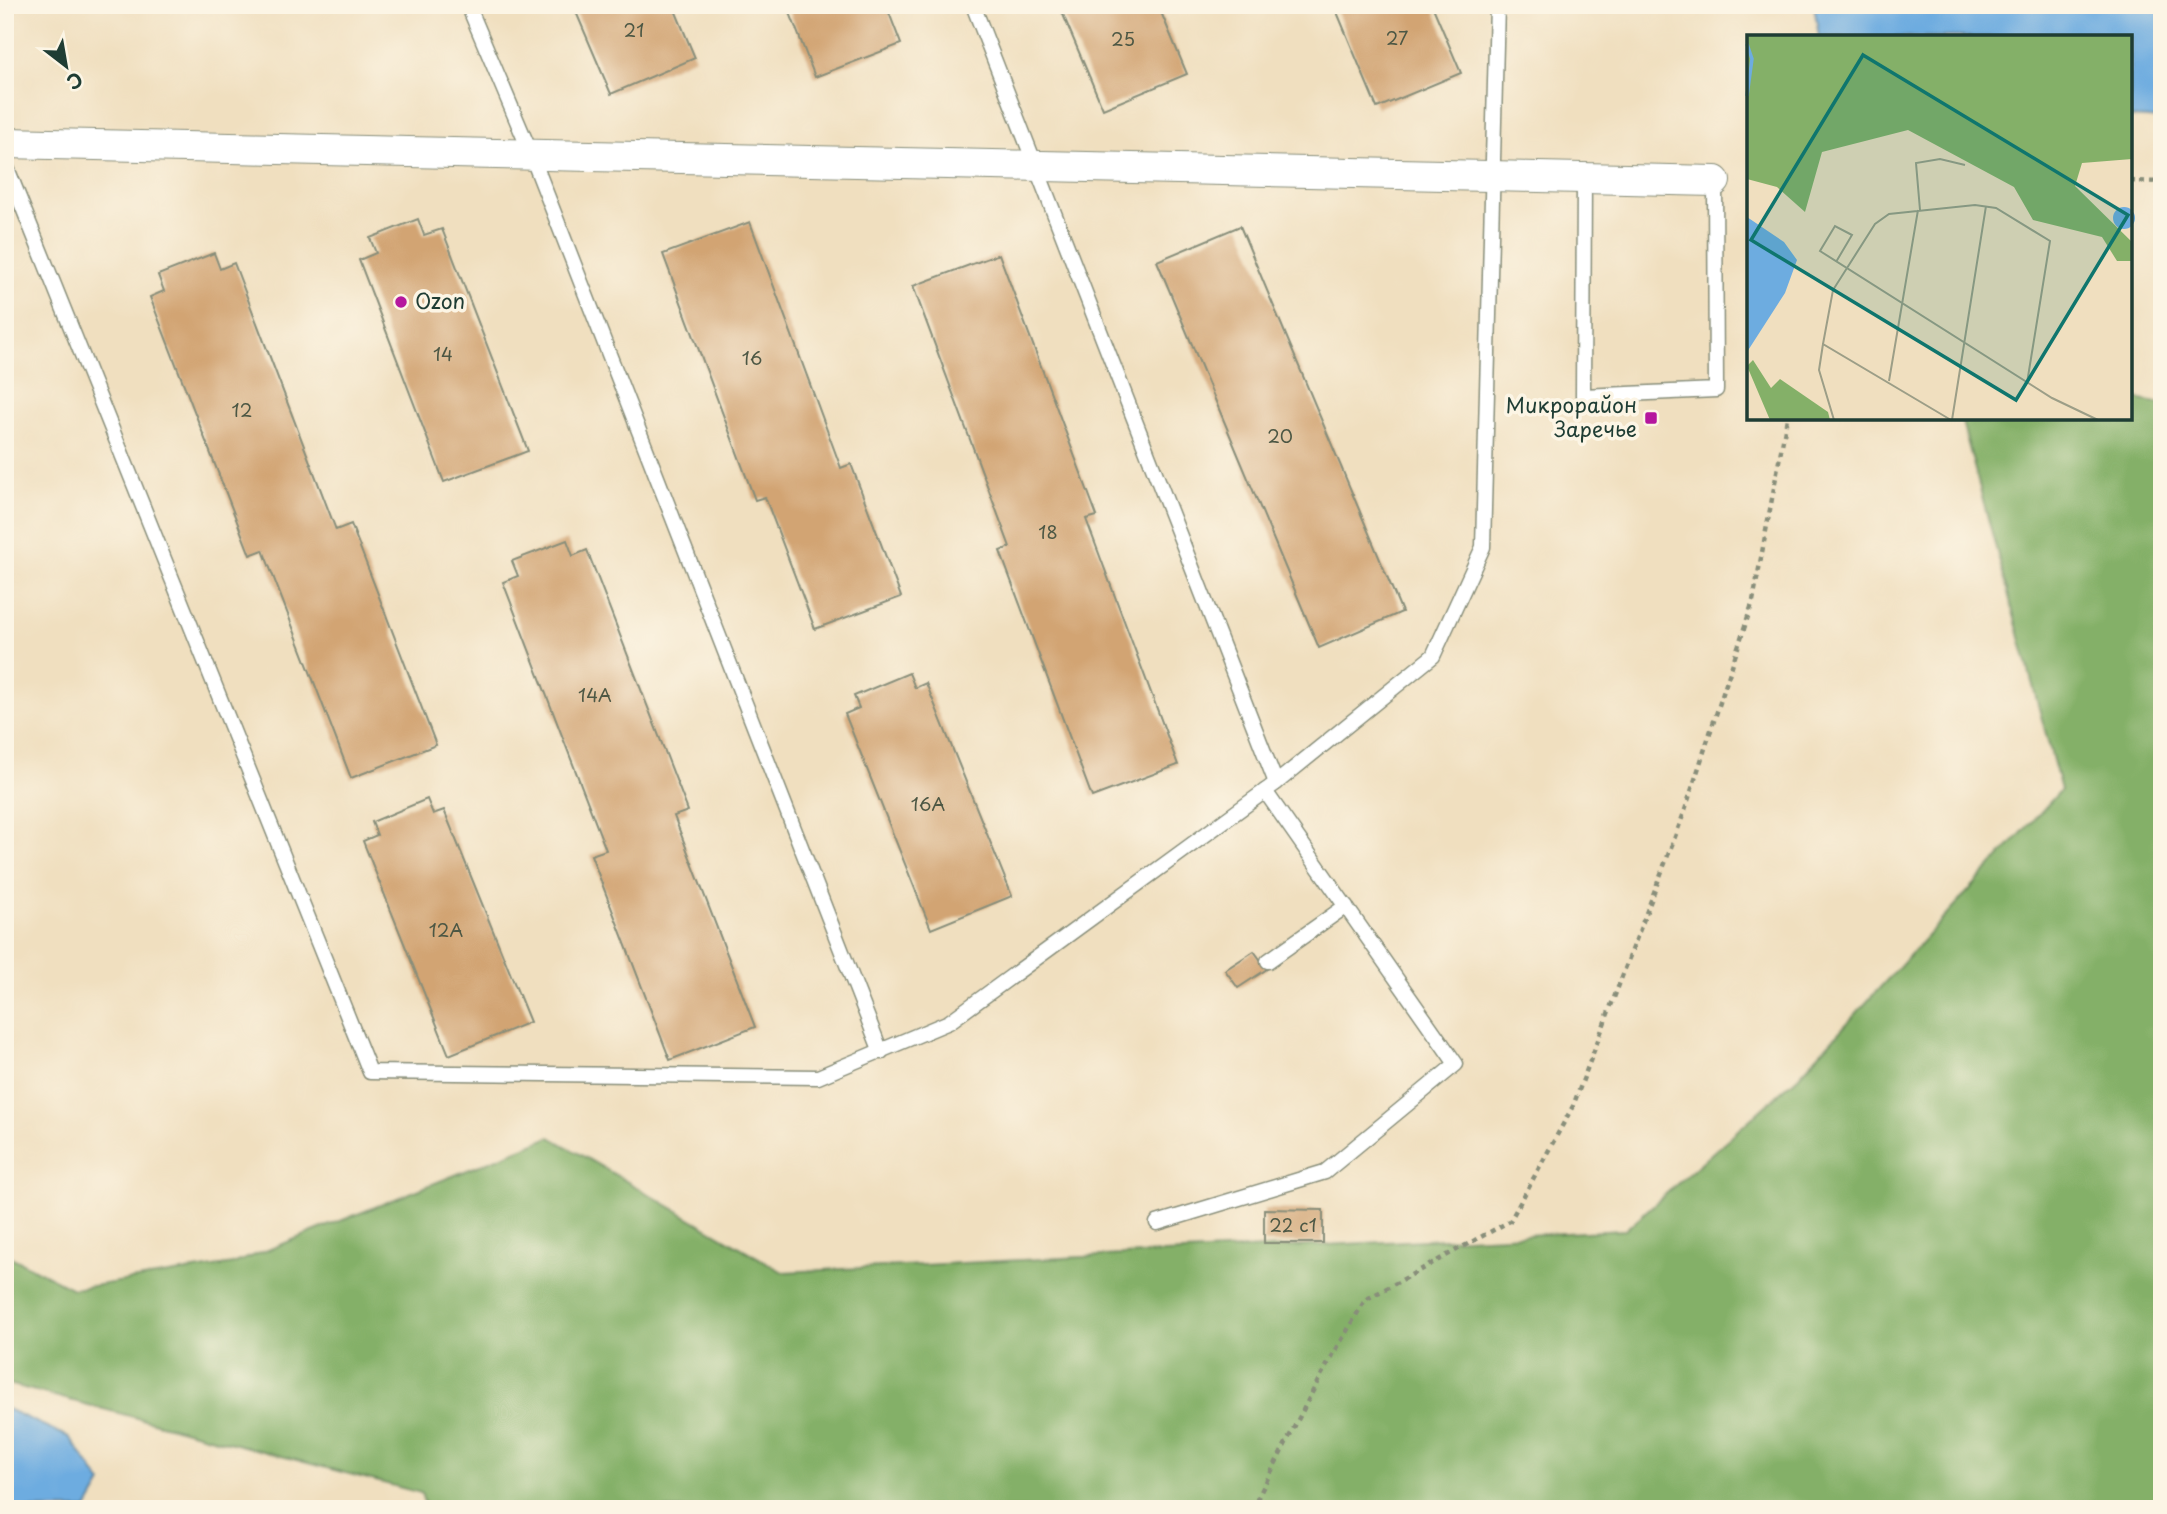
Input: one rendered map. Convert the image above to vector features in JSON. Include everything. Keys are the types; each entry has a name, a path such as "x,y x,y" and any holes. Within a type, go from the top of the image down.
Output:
{"street":[{"path":"5,143 1715,181"}],"lane":[{"path":"468,5 531,154 881,1052"},
{"path":"973,5 1270,787 1346,906 1456,1064 1325,1172 1157,1223"},
{"path":"5,163 370,1072 818,1077 949,1022 1270,787 1433,656 1483,547 1497,5"},
{"path":"1584,178 1583,396 1716,390 1715,181"},
{"path":"1268,961 1346,906"}],"path":[{"path":"2132,181 2162,182"},
{"path":"1252,1509 1319,1380 1365,1300 1510,1221 1573,1106 1684,813 1753,601 1787,420"}],"green space":[{"path":"2132,398 2162,404 2162,1509 426,1509 421,1493 5,1383 5,1254 73,1289 233,1264 550,1137 783,1272 1625,1230 1798,1077 2061,790 1962,420 2132,420"}],"water":[{"path":"1814,5 2162,5 2162,119 2132,117 2132,35 1819,35"},
{"path":"5,1408 69,1437 102,1483 87,1509 5,1509"}],"building":[{"path":"573,5 673,5 695,58 611,94"},
{"path":"787,5 886,5 901,44 815,77"},
{"path":"1059,5 1158,5 1187,74 1103,109"},
{"path":"1334,5 1432,5 1461,73 1377,108"},
{"path":"418,219 424,235 442,229 528,451 444,482 359,260 376,253 370,238"},
{"path":"750,222 841,468 851,464 901,597 815,629 765,497 755,500 663,254"},
{"path":"1240,226 1402,612 1319,648 1157,261"},
{"path":"214,253 220,269 234,263 336,530 351,524 436,745 351,778 263,550 250,555 150,297 164,291 158,275"},
{"path":"999,254 1097,516 1086,519 1178,765 1092,797 1000,551 1010,547 913,286"},
{"path":"567,540 573,556 587,550 688,811 674,816 755,1027 670,1060 591,855 606,850 503,582 518,576 512,561"},
{"path":"909,673 915,688 926,683 1012,896 931,929 845,714 859,708 854,696"},
{"path":"427,799 433,814 444,810 530,1022 449,1055 363,841 377,835 372,822"},
{"path":"1254,951 1267,969 1238,988 1225,970"},
{"path":"1264,1209 1323,1210 1323,1243 1264,1243"}],"place":[{"name":"Ozon","path":"401,302"},
{"name":"Микрорайон Заречье","path":"1651,418"}]}
